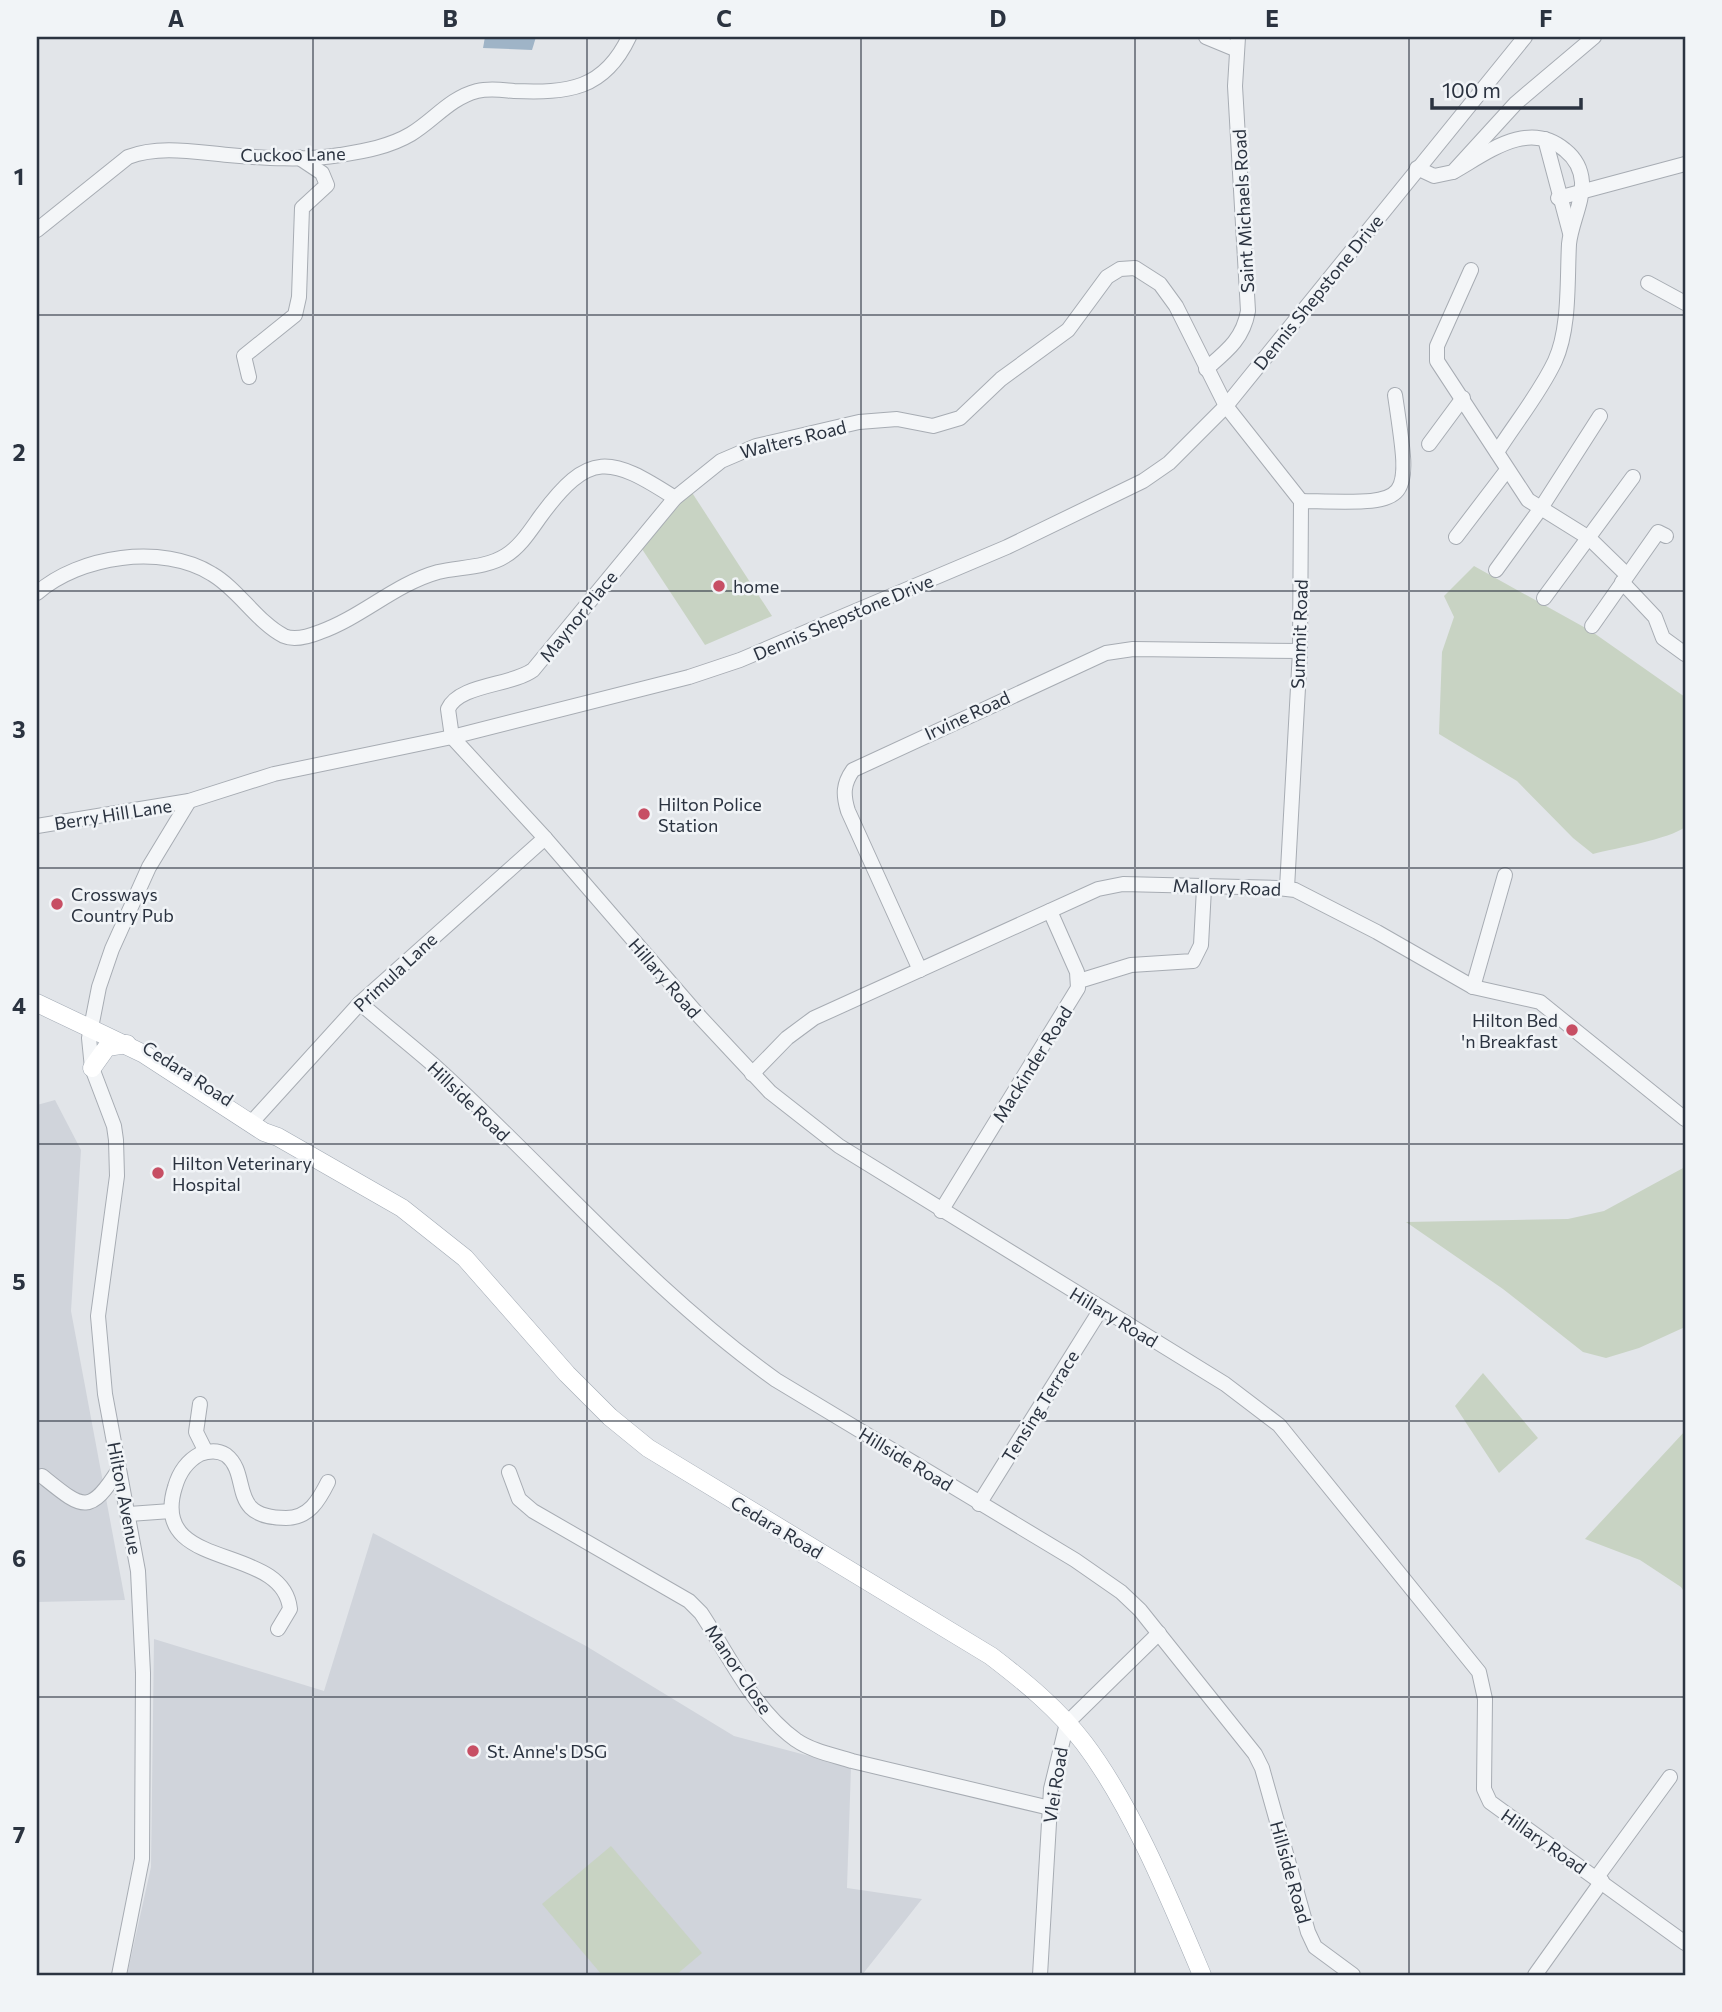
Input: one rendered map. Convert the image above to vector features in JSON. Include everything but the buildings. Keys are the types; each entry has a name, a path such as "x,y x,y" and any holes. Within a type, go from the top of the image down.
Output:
{"main road":[{"path":"37,993 92,1021"},
{"path":"37,1003 92,1021"},
{"name":"Cedara Road","path":"92,1021 253,1120"},
{"name":"Cedara Road","path":"92,1021 181,1066 278,1137 402,1208 465,1258 567,1374 610,1417 648,1448 991,1656 1024,1681 1067,1723 1109,1781 1140,1840 1202,1975"},
{"path":"92,1068 107,1047 127,1044"}],"street":[{"name":"Cuckoo Lane","path":"37,230 118,165 140,153 158,150 248,157 335,156 395,142 411,134 449,104 480,90 568,90 598,78 621,55 629,37"},
{"path":"1206,37 1237,43"},
{"name":"Dennis Shepstone Drive","path":"189,801 274,774 452,737 689,677 740,660 982,558 1143,481 1169,463 1226,406 1525,37"},
{"path":"1453,172 1516,103 1594,37"},
{"name":"Saint Michaels Road","path":"1206,369 1235,345 1243,332 1248,311 1249,281 1240,201 1237,43"},
{"path":"1417,168 1434,176 1453,172 1516,138 1535,136 1562,148 1580,167 1581,193 1570,234 1561,339 1555,360 1497,452"},
{"path":"1545,139 1558,198 1570,234"},
{"path":"249,377 244,356 295,315 299,297 302,208 327,186 322,173 296,156"},
{"path":"1558,198 1685,164"},
{"name":"Walters Road","path":"675,498 721,461 756,446 881,419 933,426 960,418 1001,379 1059,339 1077,321 1107,277 1127,267 1145,272 1160,284 1176,306 1226,406"},
{"path":"1471,270 1436,354 1528,500 1589,538 1655,617 1662,638 1685,654"},
{"path":"1648,283 1685,303"},
{"path":"1226,406 1301,501 1373,502 1386,500 1398,492 1404,476 1404,452 1395,396"},
{"path":"1429,444 1464,398"},
{"path":"1496,570 1541,509 1600,416"},
{"path":"37,593 70,572 88,565 149,557 180,562 211,573 284,636 300,638 335,626 402,586 436,573 491,562 506,555 528,534 560,489 570,480 590,470 602,466 627,469 675,498"},
{"path":"1456,537 1507,470"},
{"path":"1544,598 1633,477"},
{"name":"Maynor Place","path":"452,737 448,714 453,700 472,691 515,680 533,670 675,498"},
{"name":"Summit Road","path":"1287,888 1300,651 1301,501"},
{"path":"1592,626 1658,532 1666,536"},
{"name":"Irvine Road","path":"920,970 848,811 844,792 846,781 853,770 1106,653 1133,649 1300,651"},
{"name":"Hillary Road","path":"452,737 545,838 752,1074 839,1146 1248,1400 1279,1425 1479,1672 1485,1699 1484,1781 1490,1802 1685,1943"},
{"path":"92,1021 113,949 149,867 189,801"},
{"name":"Berry Hill Lane","path":"37,826 189,801"},
{"name":"Primula Lane","path":"253,1120 360,1003 545,838"},
{"path":"1473,987 1505,875"},
{"name":"Mallory Road","path":"752,1074 801,1027 1098,889 1123,884 1287,888 1377,932 1473,987 1527,997 1547,1006 1685,1119"},
{"path":"1050,911 1079,981 1131,965 1193,961 1201,945 1204,887"},
{"name":"Mackinder Road","path":"941,1211 1068,1007 1079,981"},
{"name":"Hillside Road","path":"360,1003 437,1069 634,1262 707,1328 776,1380 1110,1584 1140,1610 1255,1754 1262,1768 1308,1932 1315,1947 1353,1975"},
{"name":"Hilton Avenue","path":"92,1021 92,1068 114,1126 117,1175 98,1316 105,1394 138,1571 143,1673 142,1859 119,1975"},
{"name":"Tensing Terrace","path":"979,1504 1101,1309"},
{"path":"200,1404 196,1432 206,1452"},
{"path":"278,1629 290,1609 281,1586 269,1575 191,1542 174,1523 171,1511 178,1478 194,1458 206,1452 224,1453 231,1460 250,1507 259,1514 274,1518 293,1518 308,1511 319,1501 328,1482"},
{"path":"42,1476 75,1501 85,1503 94,1502 103,1494 119,1469"},
{"name":"Manor Close","path":"509,1472 519,1500 533,1511 689,1601 701,1613 769,1716 796,1740 820,1752 1050,1808"},
{"path":"129,1514 171,1511"},
{"name":"Vlei Road","path":"1040,1975 1050,1808 1054,1774 1067,1723 1159,1633"},
{"path":"1535,1975 1670,1777"}],"shaded area":[{"path":"55,1100 81,1150 71,1311 125,1600 37,1602 37,1105"},
{"name":"St. Anne's DSG","path":"373,1533 586,1646 734,1736 851,1767 847,1888 922,1899 862,1975 127,1975 151,1867 154,1639 324,1691"}],"green space":[{"path":"691,491 772,616 705,645 642,549"},
{"path":"1474,566 1591,631 1685,697 1685,827 1655,839 1593,854 1573,838 1517,781 1439,734 1442,652 1454,617 1444,596"},
{"path":"1685,1167 1685,1327 1639,1348 1606,1358 1583,1352 1503,1289 1406,1222 1568,1219 1604,1211"},
{"path":"1483,1373 1538,1438 1499,1473 1455,1406"},
{"path":"1685,1431 1685,1593 1681,1587 1640,1560 1585,1539"},
{"path":"611,1846 702,1953 676,1975 602,1975 542,1904"}],"water":[{"path":"485,37 536,37 532,50 483,48"}],"place":[{"name":"home","path":"719,586"},
{"name":"Hilton Police Station","path":"644,814"},
{"name":"Crossways Country Pub","path":"57,904"},
{"name":"Hilton Bed 'n Breakfast","path":"1572,1030"},
{"name":"Hilton Veterinary Hospital","path":"158,1173"},
{"name":"St. Anne's DSG","path":"473,1751"}]}
